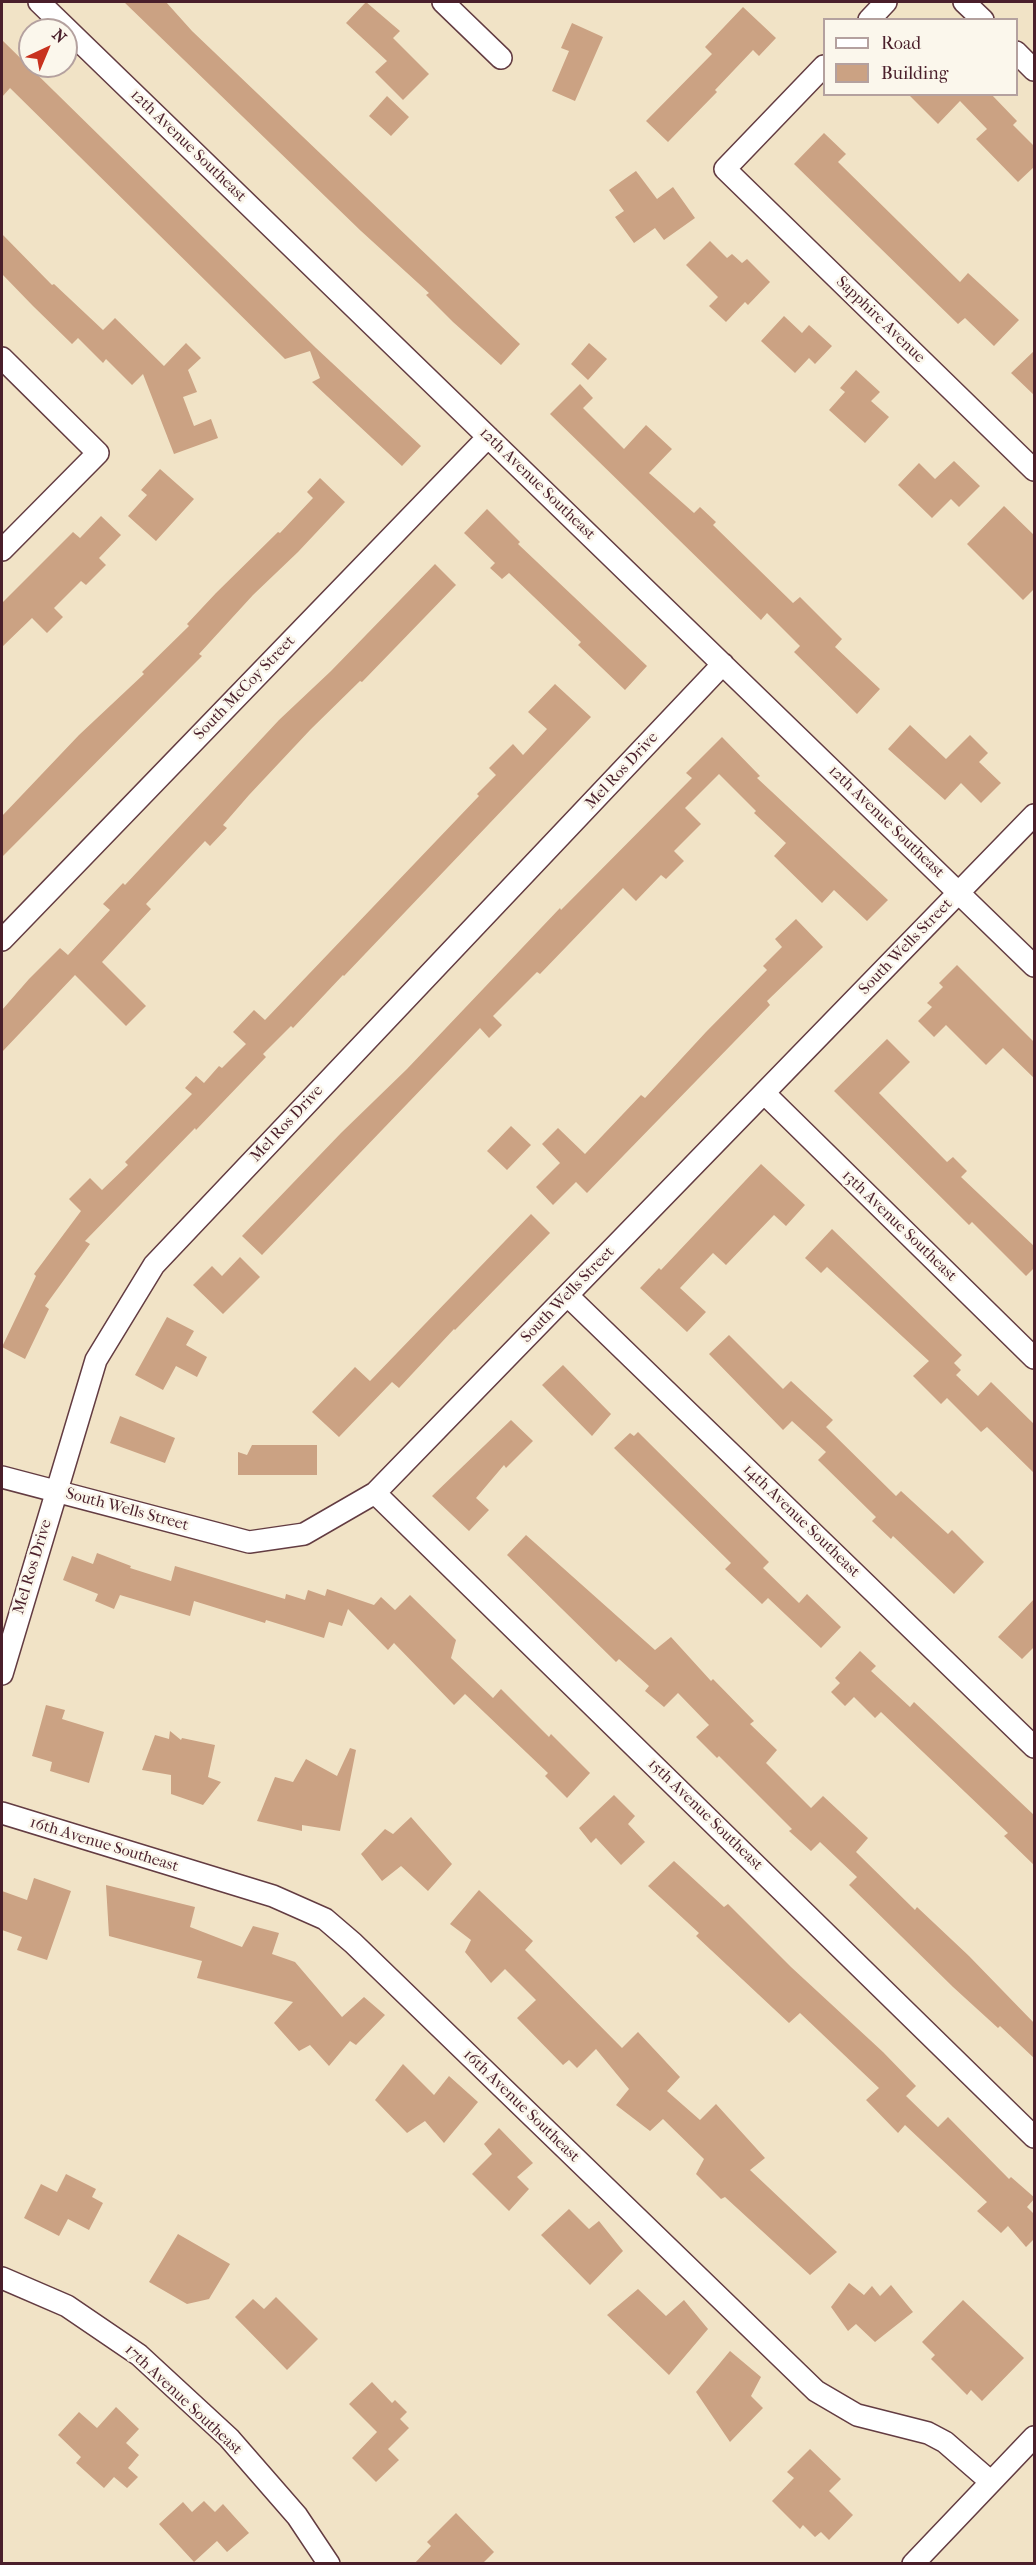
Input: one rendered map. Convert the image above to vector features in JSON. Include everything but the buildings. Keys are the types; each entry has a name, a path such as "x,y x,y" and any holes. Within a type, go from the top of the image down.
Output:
{"street":[{"name":"12th Avenue Southeast","path":"39,2 1035,966"},
{"path":"443,2 501,58"},
{"path":"871,18 886,2"},
{"path":"964,2 981,18"},
{"path":"1018,53 1035,70"},
{"name":"Sapphire Avenue","path":"823,68 725,169 1035,470"},
{"path":"2,358 98,453 2,550"},
{"name":"South McCoy Street","path":"2,940 488,437"},
{"name":"Mel Ros Drive","path":"2,1674 96,1360 153,1265 723,664"},
{"name":"South Wells Street","path":"2,1477 249,1542 304,1534 375,1492 1035,815"},
{"name":"13th Avenue Southeast","path":"764,1094 1035,1358"},
{"name":"14th Avenue Southeast","path":"568,1296 1035,1747"},
{"name":"15th Avenue Southeast","path":"375,1492 1035,2137"},
{"name":"16th Avenue Southeast","path":"2,1813 273,1896 325,1919 361,1951 816,2391 857,2415 928,2433 945,2442 991,2482"},
{"name":"17th Avenue Southeast","path":"2,2278 67,2306 139,2355 228,2438 297,2516 329,2564"},
{"path":"913,2564 1035,2438"}]}
